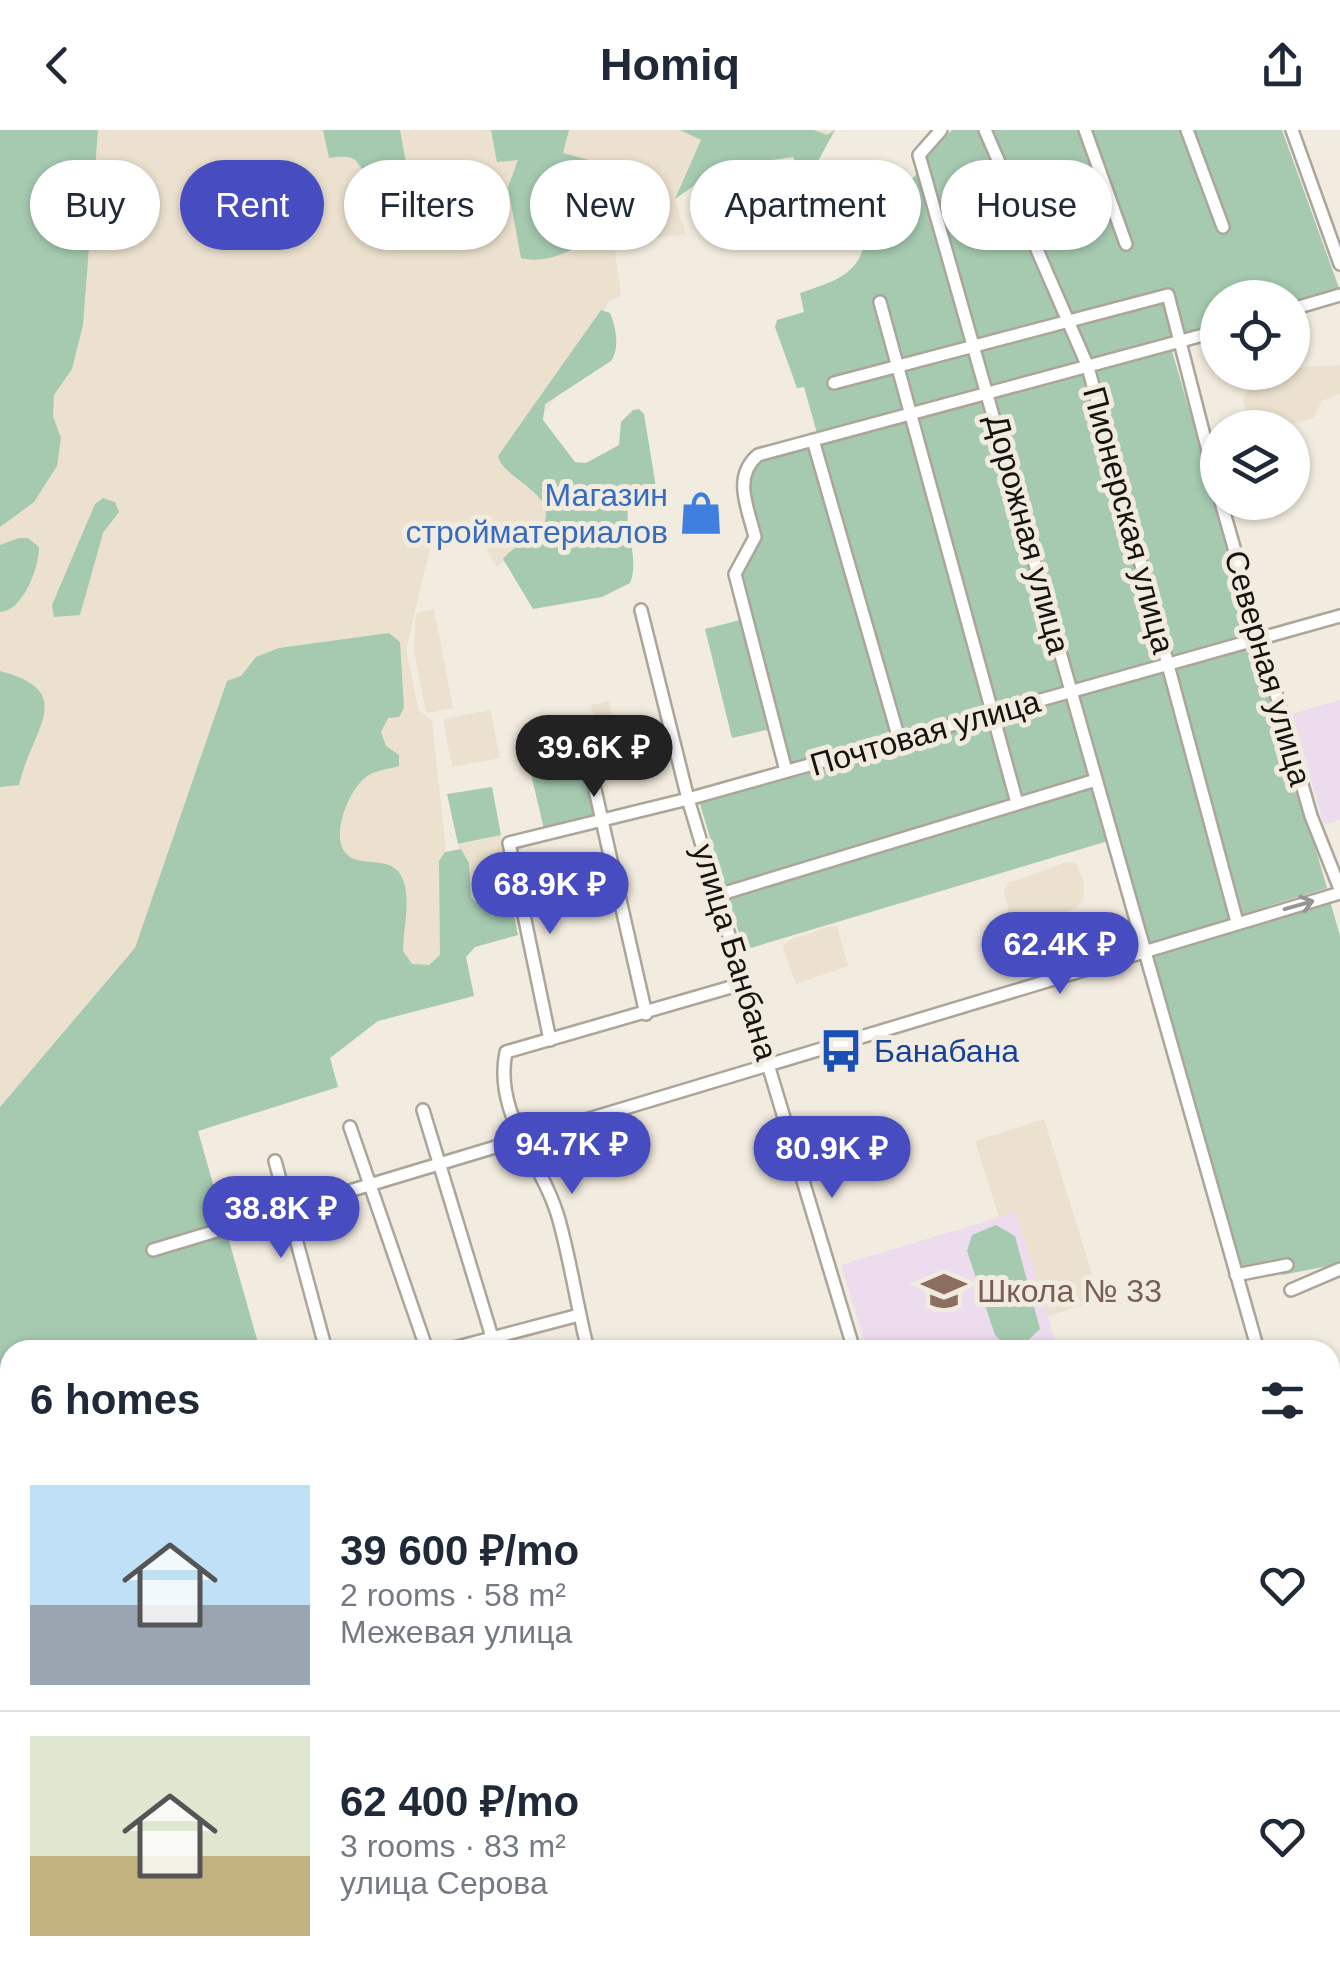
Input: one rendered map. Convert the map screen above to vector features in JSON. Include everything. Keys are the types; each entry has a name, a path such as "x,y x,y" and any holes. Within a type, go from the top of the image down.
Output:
{"street":[{"name":"Дорожная улица","path":"941,130 919,155 990,393 1142,951 1255,1340"},
{"name":"Пионерская улица","path":"985,130 1088,367 1237,922"},
{"path":"1086,130 1126,244"},
{"path":"1187,130 1223,227"},
{"path":"1292,130 1340,264"},
{"path":"1310,303 1340,294"},
{"path":"834,383 1168,295 1200,420"},
{"path":"880,302 1018,803"},
{"path":"786,771 735,574 755,537 742,480 746,465 758,455 1200,337"},
{"path":"813,440 899,739"},
{"name":"Северная улица","path":"1225,520 1311,816 1340,891"},
{"name":"улица Банбана","path":"641,610 688,798 851,1340"},
{"name":"Почтовая улица","path":"550,1040 509,843 688,798 1340,616"},
{"path":"580,728 646,1014"},
{"path":"718,896 1096,780"},
{"path":"153,1250 1340,891"},
{"path":"585,1340 558,1216 520,1140 501,1076 506,1052 745,984"},
{"path":"423,1110 492,1337"},
{"path":"350,1126 423,1340"},
{"path":"274,1162 323,1340"},
{"path":"1236,1275 1287,1265"},
{"path":"1291,1290 1340,1269"},
{"path":"481,1340 579,1315"}],"shaded area":[{"path":"0,130 835,130 819,160 690,160 690,188 675,199 686,234 670,236 670,160 530,160 530,250 615,250 621,297 609,300 575,373 507,460 536,485 551,527 496,567 474,526 434,532 406,649 418,709 432,721 460,981 0,1118"},
{"path":"1340,365 1340,394 1322,401 1313,418 1310,419 1310,410 1246,410 1243,400 1247,390 1310,390 1310,367"},
{"path":"434,609 453,708 426,713 414,650 416,613"},
{"path":"1340,700 1340,820 1324,825 1292,714"},
{"path":"609,701 624,767 606,771 591,705"},
{"path":"490,710 500,758 452,767 443,719"},
{"path":"501,835 514,895 471,904 458,845"},
{"path":"1067,862 1076,863 1084,883 1083,899 1076,908 1032,925 1011,919 1004,892 1008,883"},
{"path":"837,926 848,966 796,984 783,948 787,941"},
{"path":"1044,1119 1100,1300 1048,1316 1016,1213 999,1217 975,1141"},
{"name":"Школа № 33","path":"1016,1212 1055,1340 864,1340 841,1265"}],"green space":[{"path":"0,130 98,130 96,160 30,160 30,250 89,250 83,325 72,369 54,395 53,416 61,438 57,466 34,502 0,527"},
{"path":"323,130 400,130 405,160 348,157 329,158"},
{"path":"491,130 569,130 563,153 589,160 530,160 530,250 571,250 537,260 521,258 510,198 510,182 518,160 497,160"},
{"path":"680,130 814,130 827,135 835,130 819,160 692,160 701,140"},
{"path":"952,130 1282,130 1339,288 1310,297 1310,280 1200,280 1200,330 817,433 804,387 797,388 775,327 777,320 804,312 800,293 842,276 862,250 921,250 921,165"},
{"path":"690,165 690,188 675,199"},
{"path":"601,310 610,313 614,325 614,356 545,404 543,420 575,462 586,463 619,445 621,422 639,409 644,414 656,487 650,496 630,500 630,583 602,597 533,609 503,559 541,528 546,512 536,494 509,472 498,456"},
{"path":"1172,351 1200,447 1200,520 1221,520 1255,635 787,764 740,577 761,538 749,486 754,468 761,460"},
{"path":"103,498 115,502 119,512 103,533 80,615 54,617 52,605 95,504"},
{"path":"28,538 39,547 36,566 22,597 0,612 0,545"},
{"path":"744,619 771,729 732,738 705,629"},
{"path":"389,633 400,642 404,708 399,717 388,718 381,732 386,746 399,755 399,766 362,781 343,814 340,839 350,857 390,865 400,874 407,901 403,951 412,964 429,965 440,955 439,861 445,852 461,849 469,863 471,897 479,905 510,897 518,935 475,947 466,957 474,996 378,1021 330,1058 338,1087 198,1131 257,1340 0,1340 0,1107 135,948 227,681 241,676 256,657 279,648"},
{"path":"1257,647 1327,888 1145,944 1115,839 744,950 699,801"},
{"path":"0,671 38,690 44,701 44,714 19,785 0,787"},
{"path":"574,737 594,817 544,829 525,749"},
{"path":"492,787 501,835 458,844 447,794"},
{"path":"1330,901 1340,936 1340,1272 1323,1267 1282,1275 1277,1259 1239,1270 1148,956"},
{"path":"996,1225 1015,1236 1040,1329 1028,1340 1000,1340 995,1335 967,1251 972,1235"}],"place":[{"name":"Магазин стройматериалов","path":"701,513"},
{"name":"Банабана","path":"841,1051"},
{"name":"Школа № 33","path":"944,1291"}]}
